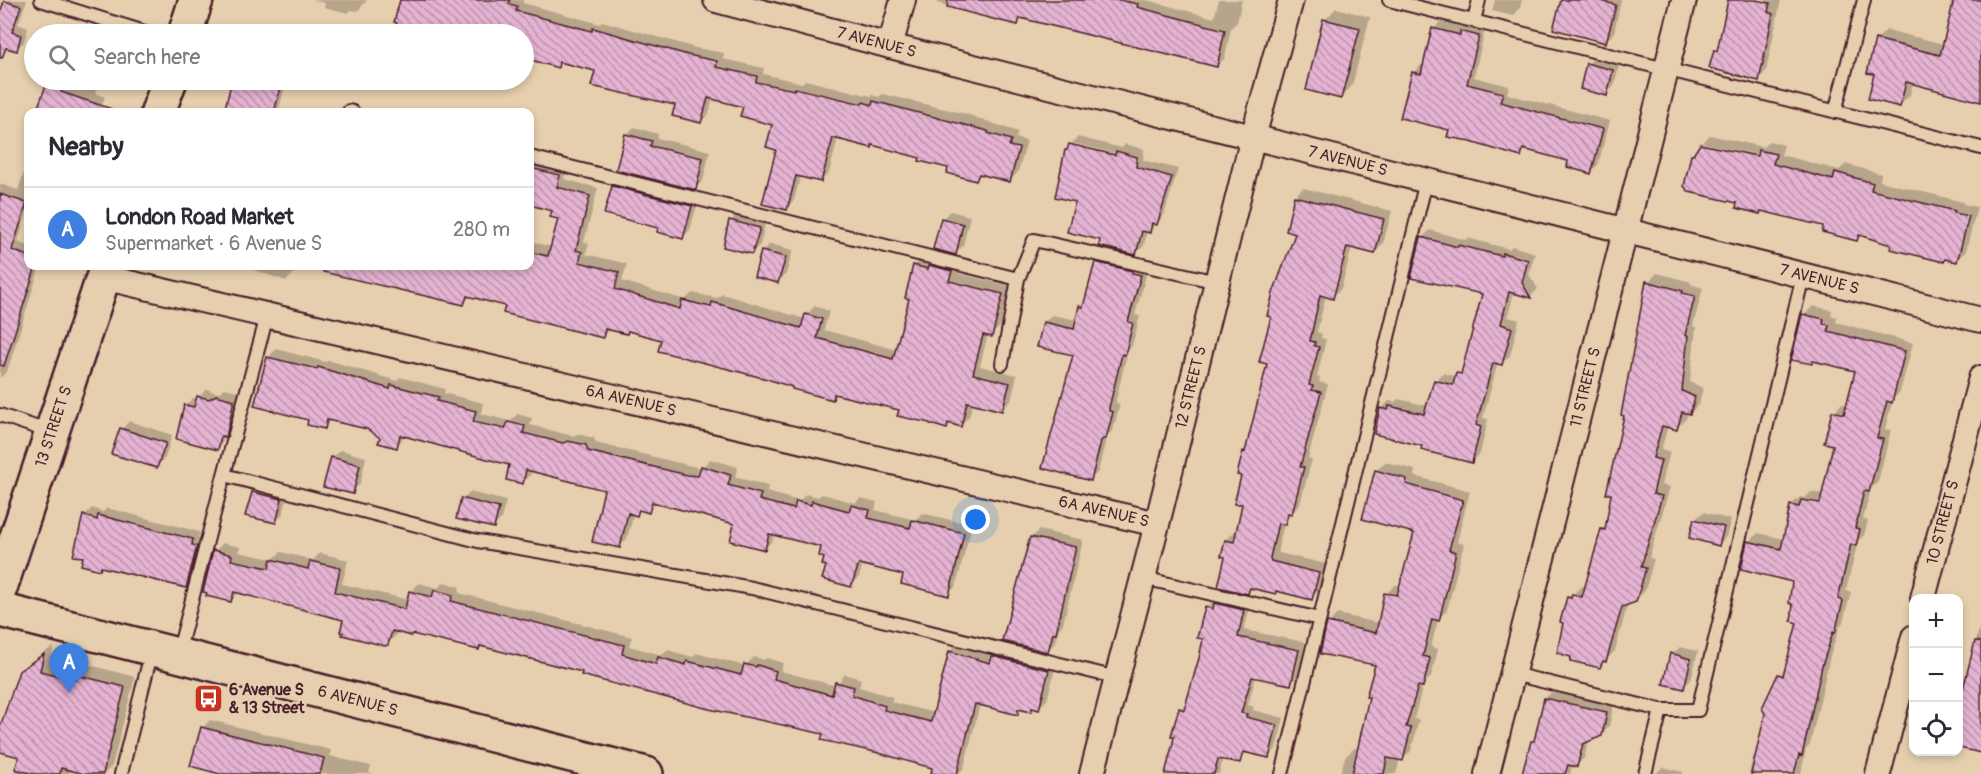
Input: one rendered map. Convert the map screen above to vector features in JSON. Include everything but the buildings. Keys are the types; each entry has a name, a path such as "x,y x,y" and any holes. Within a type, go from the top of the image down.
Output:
{"main road":[{"path":"188,24 196,0"},
{"path":"160,108 166,90"},
{"name":"13 STREET S","path":"0,588 105,271"},
{"name":"6 AVENUE S","path":"0,610 646,774"}],"street":[{"name":"7 AVENUE S","path":"716,0 890,46 1981,320"},
{"path":"890,46 903,0"},
{"name":"12 STREET S","path":"1092,774 1253,137 1291,0"},
{"name":"11 STREET S","path":"1487,774 1684,0"},
{"name":"6A AVENUE S","path":"105,271 267,316 1157,524"},
{"name":"10 STREET S","path":"1924,594 1981,378"},
{"path":"1878,774 1911,648"}],"lane":[{"path":"41,0 119,24"},
{"path":"1389,0 1981,148"},
{"path":"1474,21 1479,0"},
{"path":"1835,112 1864,0"},
{"path":"534,158 1018,279"},
{"path":"1282,774 1426,181"},
{"path":"1002,364 1018,279 1034,240 1217,282"},
{"path":"1513,674 1661,710 1698,710 1803,276"},
{"path":"121,774 224,476 267,316"},
{"path":"0,415 51,432"},
{"path":"224,476 478,541 752,588 1117,678"},
{"path":"1143,578 1320,619"},
{"path":"1645,774 1661,710"}],"place":[{"name":"London Road Market","path":"69,693"},
{"name":"6 Avenue S & 13 Street","path":"208,699"}]}
